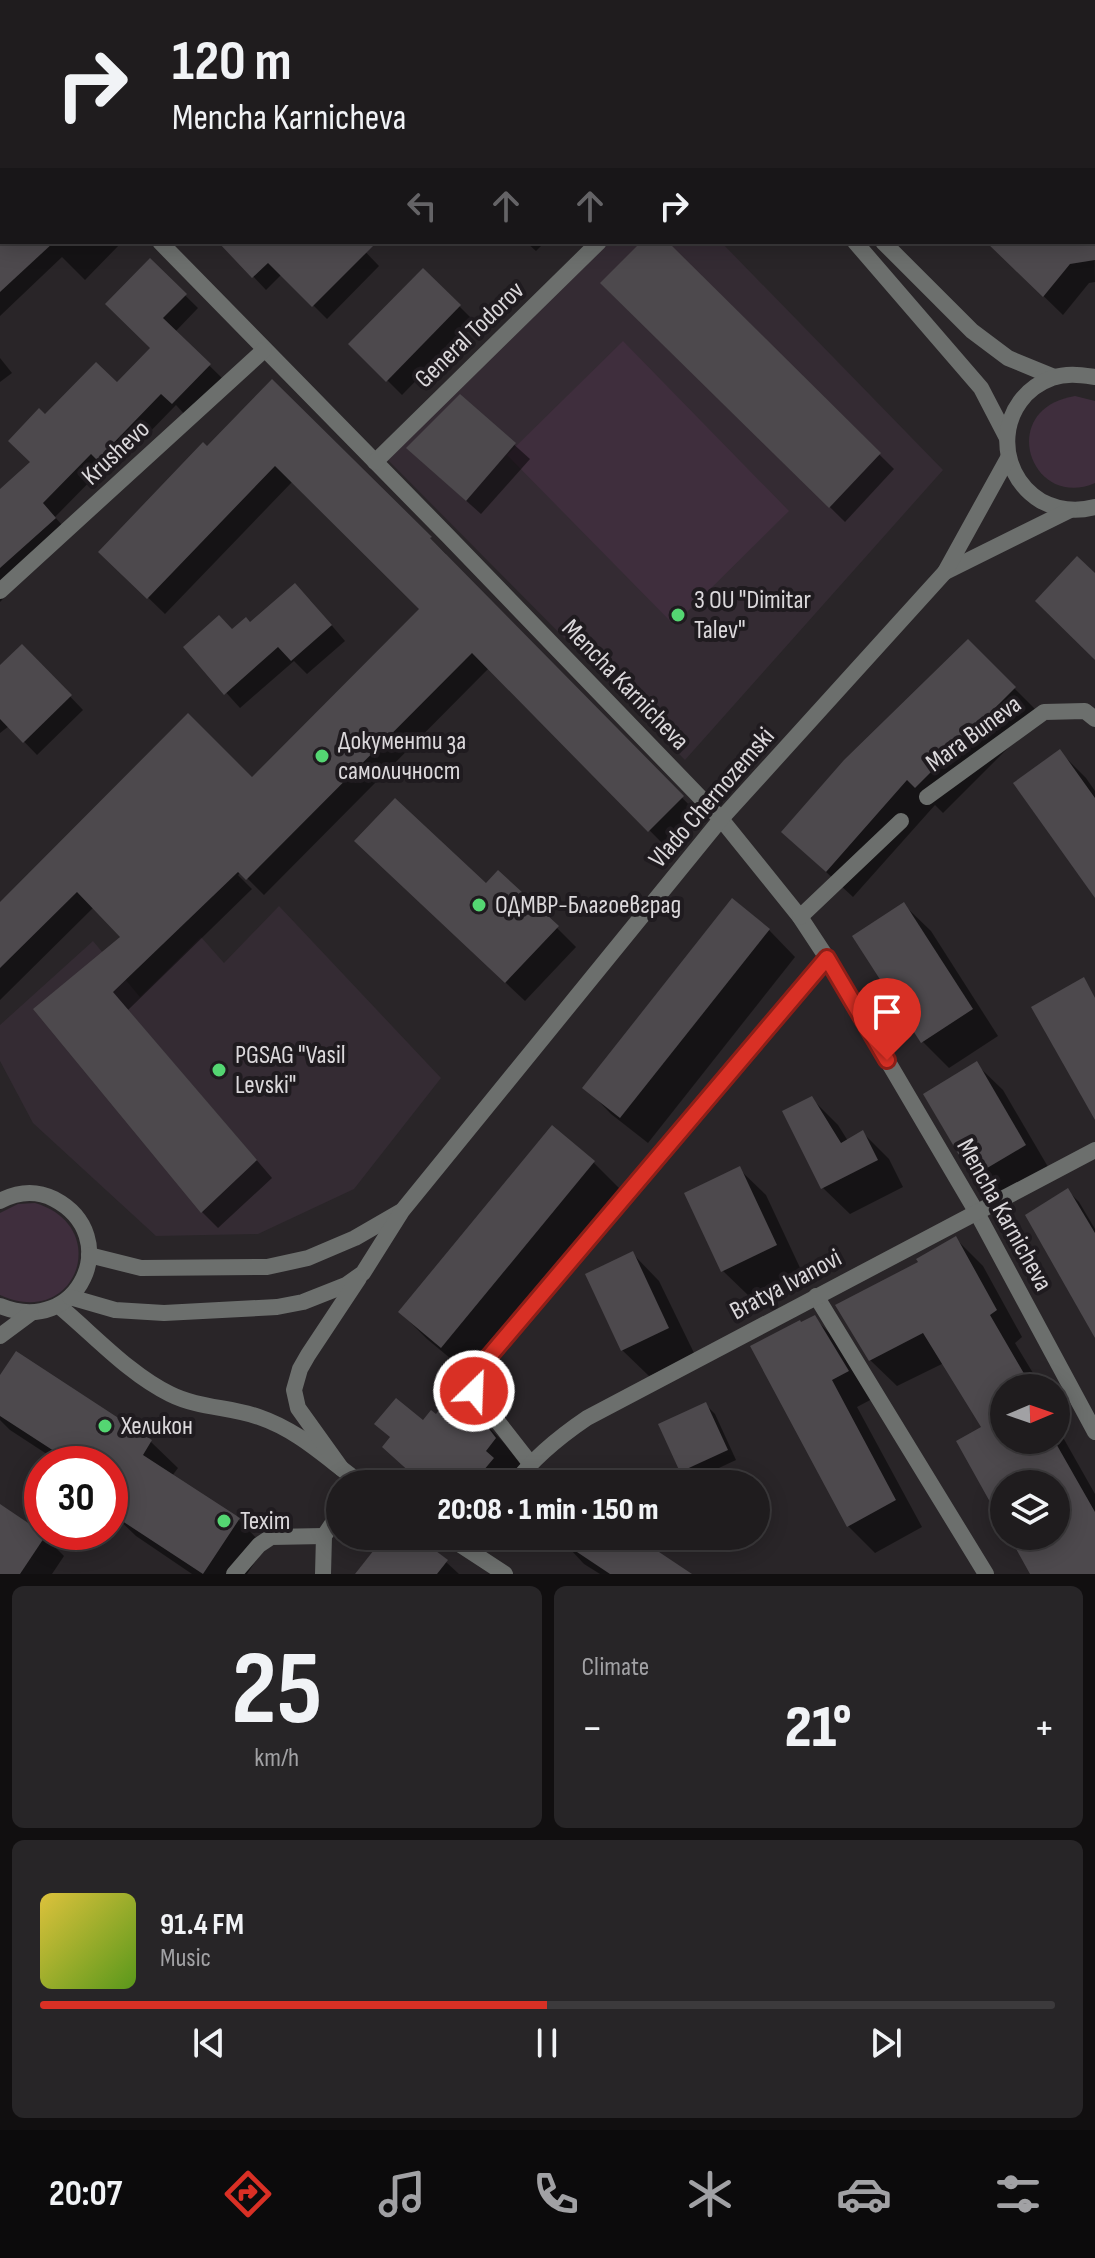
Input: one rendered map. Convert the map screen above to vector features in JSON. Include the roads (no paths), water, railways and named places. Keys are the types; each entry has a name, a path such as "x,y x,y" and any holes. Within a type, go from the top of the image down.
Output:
{"street":[{"name":"Mencha Karnicheva","path":"162,244 721,819 800,917 977,1213 1095,1432"},
{"name":"General Todorov","path":"375,462 597,244"},
{"path":"857,244 981,388 1007,438"},
{"path":"885,244 972,331 1008,358 1054,377"},
{"name":"Krushevo","path":"0,591 264,350"},
{"path":"1094,509 1070,510 1049,505 1031,494 1017,478 1008,458 1007,438 1011,418 1021,400 1036,386 1054,377 1076,374 1095,366"},
{"path":"1076,374 1095,377"},
{"name":"Vlado Chernozemski","path":"402,1211 721,819 945,572 1008,458"},
{"name":"Vlado Chernozemski","path":"945,572 1070,510"},
{"name":"Mara Buneva","path":"927,797 1044,712 1085,711 1095,719"},
{"path":"800,917 901,821"},
{"path":"530,1463 474,1391 476,1373 827,958"},
{"name":"Bratya Ivanovi","path":"525,1470 560,1436 587,1418 1095,1150"},
{"path":"0,1201 29,1193 48,1196 65,1205 78,1218 87,1235 89,1255 87,1270 80,1284 65,1301 46,1311 31,1313 14,1312 0,1306"},
{"path":"89,1255 141,1268 267,1267 308,1258 355,1238 402,1211"},
{"path":"341,1468 298,1408 294,1390 308,1355 402,1211"},
{"path":"65,1301 141,1313 277,1307 325,1295 363,1273"},
{"path":"816,1296 986,1574"},
{"path":"65,1301 133,1371 170,1394 200,1405 257,1416 292,1430 343,1470"},
{"path":"0,1336 31,1313"},
{"path":"323,1574 326,1533"},
{"path":"234,1574 259,1545 271,1537 324,1536"},
{"path":"479,1550 505,1574"}],"place":[{"name":"3 OU \"Dimitar Talev\"","path":"678,615"},
{"name":"Документи за самоличност","path":"322,756"},
{"name":"ОДМВР-Благоевград","path":"479,905"},
{"name":"PGSAG \"Vasil Levski\"","path":"219,1070"},
{"name":"Хеликон","path":"105,1426"},
{"name":"Texim","path":"224,1521"}]}
